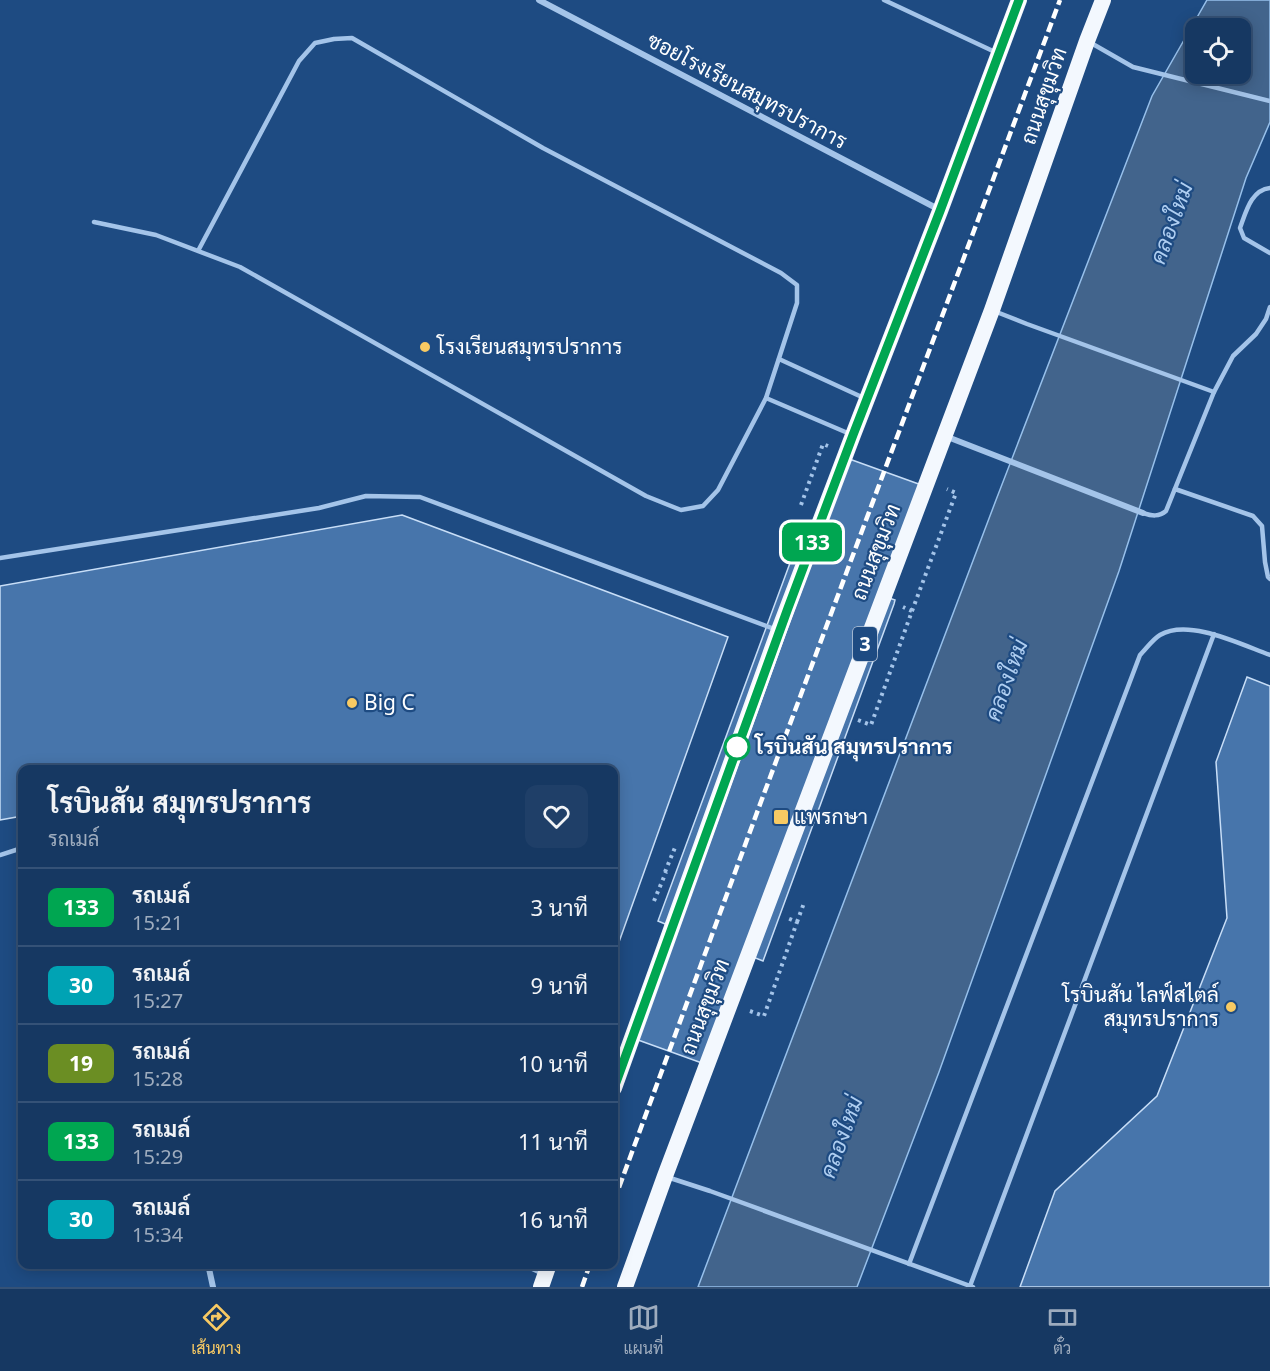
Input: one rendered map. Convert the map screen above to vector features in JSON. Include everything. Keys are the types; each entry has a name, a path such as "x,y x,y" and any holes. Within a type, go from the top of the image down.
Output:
{"highway":[{"path":"618,1077 779,630 1019,0"},
{"name":"ถนนสุขุมวิท","path":"625,1287 992,310 1103,0"}],"street":[{"name":"ซอยโรงเรียนสมุทรปราการ","path":"539,0 940,211"},
{"path":"945,436 1143,513"},
{"path":"209,1269 213,1287"}],"lane":[{"path":"884,0 999,54"},
{"path":"94,222 156,235 198,251 240,267 646,496 681,510 703,506 718,490 766,398 797,303 796,285 781,273 543,148 352,38 334,39 315,44 300,61 198,251"},
{"path":"1087,41 1133,67 1270,101"},
{"path":"1270,188 1257,192 1240,228 1244,238 1270,253"},
{"path":"1143,513 1153,516 1161,515 1166,511 1214,392 1233,356 1256,334 1266,319 1270,307"},
{"path":"992,310 1214,392"},
{"path":"779,359 866,399"},
{"path":"766,398 853,435"},
{"path":"1175,489 1253,516 1262,526 1265,562 1270,579"},
{"path":"0,558 319,508 366,496 420,497 779,630"},
{"path":"909,1264 1140,655 1160,635 1180,629 1214,634 1270,655"},
{"path":"665,1176 971,1286 1214,634"},
{"path":"0,855 18,850"}],"path":[{"path":"840,712 871,725 945,524"},
{"path":"894,604 912,611"},
{"path":"665,872 670,861"},
{"path":"730,1004 764,1016 804,903"},
{"path":"780,915 797,922"}],"water":[{"name":"คลองใหม่","path":"1207,0 1270,0 1270,122 1246,178 1119,571 939,1072 857,1287 698,1287 996,500 1152,96 1185,38 1185,84 1251,84 1251,18 1197,18"}],"building":[{"path":"841,456 927,487 886,597 895,600 894,604 763,961 753,957 713,1067 627,1036 670,926 658,921 791,560 801,564"},
{"name":"Big C","path":"402,515 728,637 618,945 618,765 18,765 18,817 0,820 0,586"},
{"name":"โรบินสัน ไลฟ์สไตล์ สมุทรปราการ","path":"1247,677 1270,686 1270,1287 1020,1287 1055,1191 1157,1096 1227,918 1216,762"}],"railway":[{"path":"618,1190 1060,0"},
{"path":"582,1287 588,1269"}],"bus line":[{"name":"133","path":"618,1077 788,608 1019,0"}],"place":[{"name":"โรงเรียนสมุทรปราการ","path":"425,347"},
{"name":"Big C","path":"352,703"},
{"name":"โรบินสัน สมุทรปราการ","path":"737,747"},
{"name":"แพรกษา","path":"781,817"},
{"name":"โรบินสัน ไลฟ์สไตล์ สมุทรปราการ","path":"1231,1007"}]}
